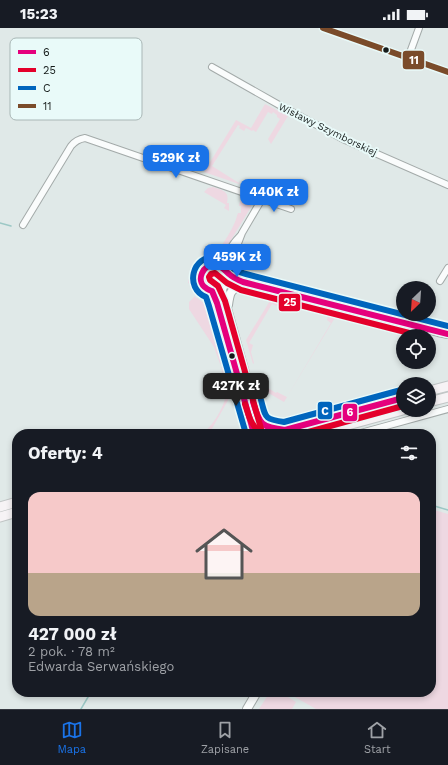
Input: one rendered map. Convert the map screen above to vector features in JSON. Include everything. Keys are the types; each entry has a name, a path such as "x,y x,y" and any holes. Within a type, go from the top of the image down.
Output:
{"main road":[{"path":"436,389 448,386"},
{"path":"436,400 448,397"},
{"path":"289,429 396,400"},
{"path":"333,429 396,412"},
{"path":"0,507 12,503"},
{"path":"0,517 12,513"}],"street":[{"path":"324,28 448,72"},
{"path":"408,58 419,28"},
{"name":"Wisławy Szymborskiej","path":"212,67 343,139 448,185"},
{"path":"23,225 71,146 80,139 85,138 291,209"},
{"path":"243,282 231,282 216,291 212,291 204,287 200,276 203,270 207,267 216,265 223,260 242,233 268,187"},
{"path":"224,271 238,246 242,233"},
{"path":"216,265 243,282 448,334"},
{"path":"440,281 448,268"},
{"path":"224,271 227,278 223,294 259,429"},
{"path":"228,308 229,294 243,282"},
{"path":"212,291 217,303 253,429"},
{"path":"374,429 448,409"},
{"path":"258,420 268,428 276,429"},
{"path":"247,709 254,697"}],"shaded area":[{"path":"265,104 288,116 271,144 268,139 280,119 273,112 272,114 268,112 256,132 246,128 244,131 239,128 240,126 238,125 212,166 239,183 241,179 239,184 204,172 236,120 251,128"},
{"path":"213,187 226,193 228,199 227,203 229,203 229,211 224,208 226,205 204,192 208,188"},
{"path":"244,198 249,201 251,207 225,250 218,258 202,262 195,272 191,283 188,283 191,272 197,262 216,253 223,243 230,232 238,213 241,213 241,206 239,205 240,201"},
{"path":"211,270 217,270 222,275 220,284 217,286 211,286 206,281 206,275"},
{"path":"195,296 205,304 222,364 220,364 214,347 189,309 189,302"},
{"path":"271,299 287,303 282,303 276,306 272,304 249,343 253,345 251,352 253,364 246,340"},
{"path":"297,306 336,316 284,402 260,388 256,375 259,381 268,386 268,388 287,397 331,323 327,320 328,315"},
{"path":"221,367 223,367 231,395 212,429 208,429 218,416 224,403 226,389"},
{"path":"436,510 448,514 448,709 316,709 295,697 436,697"},
{"path":"267,697 288,697 296,702 292,709 259,709"}],"waterway":[{"path":"0,223 11,226"},
{"path":"436,506 448,510"},
{"path":"81,709 88,697"}],"transit line":[{"name":"11","path":"323,28 448,72"},
{"name":"C","path":"245,429 206,297 199,293 193,280 196,266 201,261 216,257 244,274 448,326"},
{"name":"6","path":"253,429 217,303 212,291 206,288 201,281 202,273 211,265 222,267 232,277 243,282 448,334"},
{"name":"25","path":"261,429 225,301 218,286 210,280 209,277 211,274 215,273 227,283 241,290 396,330"},
{"name":"C","path":"261,400 267,417 284,422 396,391"},
{"name":"6","path":"289,429 396,400"},
{"name":"6","path":"253,402 258,416 263,424 271,428 278,429"},
{"name":"25","path":"245,404 249,417 253,425 257,429"},
{"name":"25","path":"319,429 396,408"}]}
